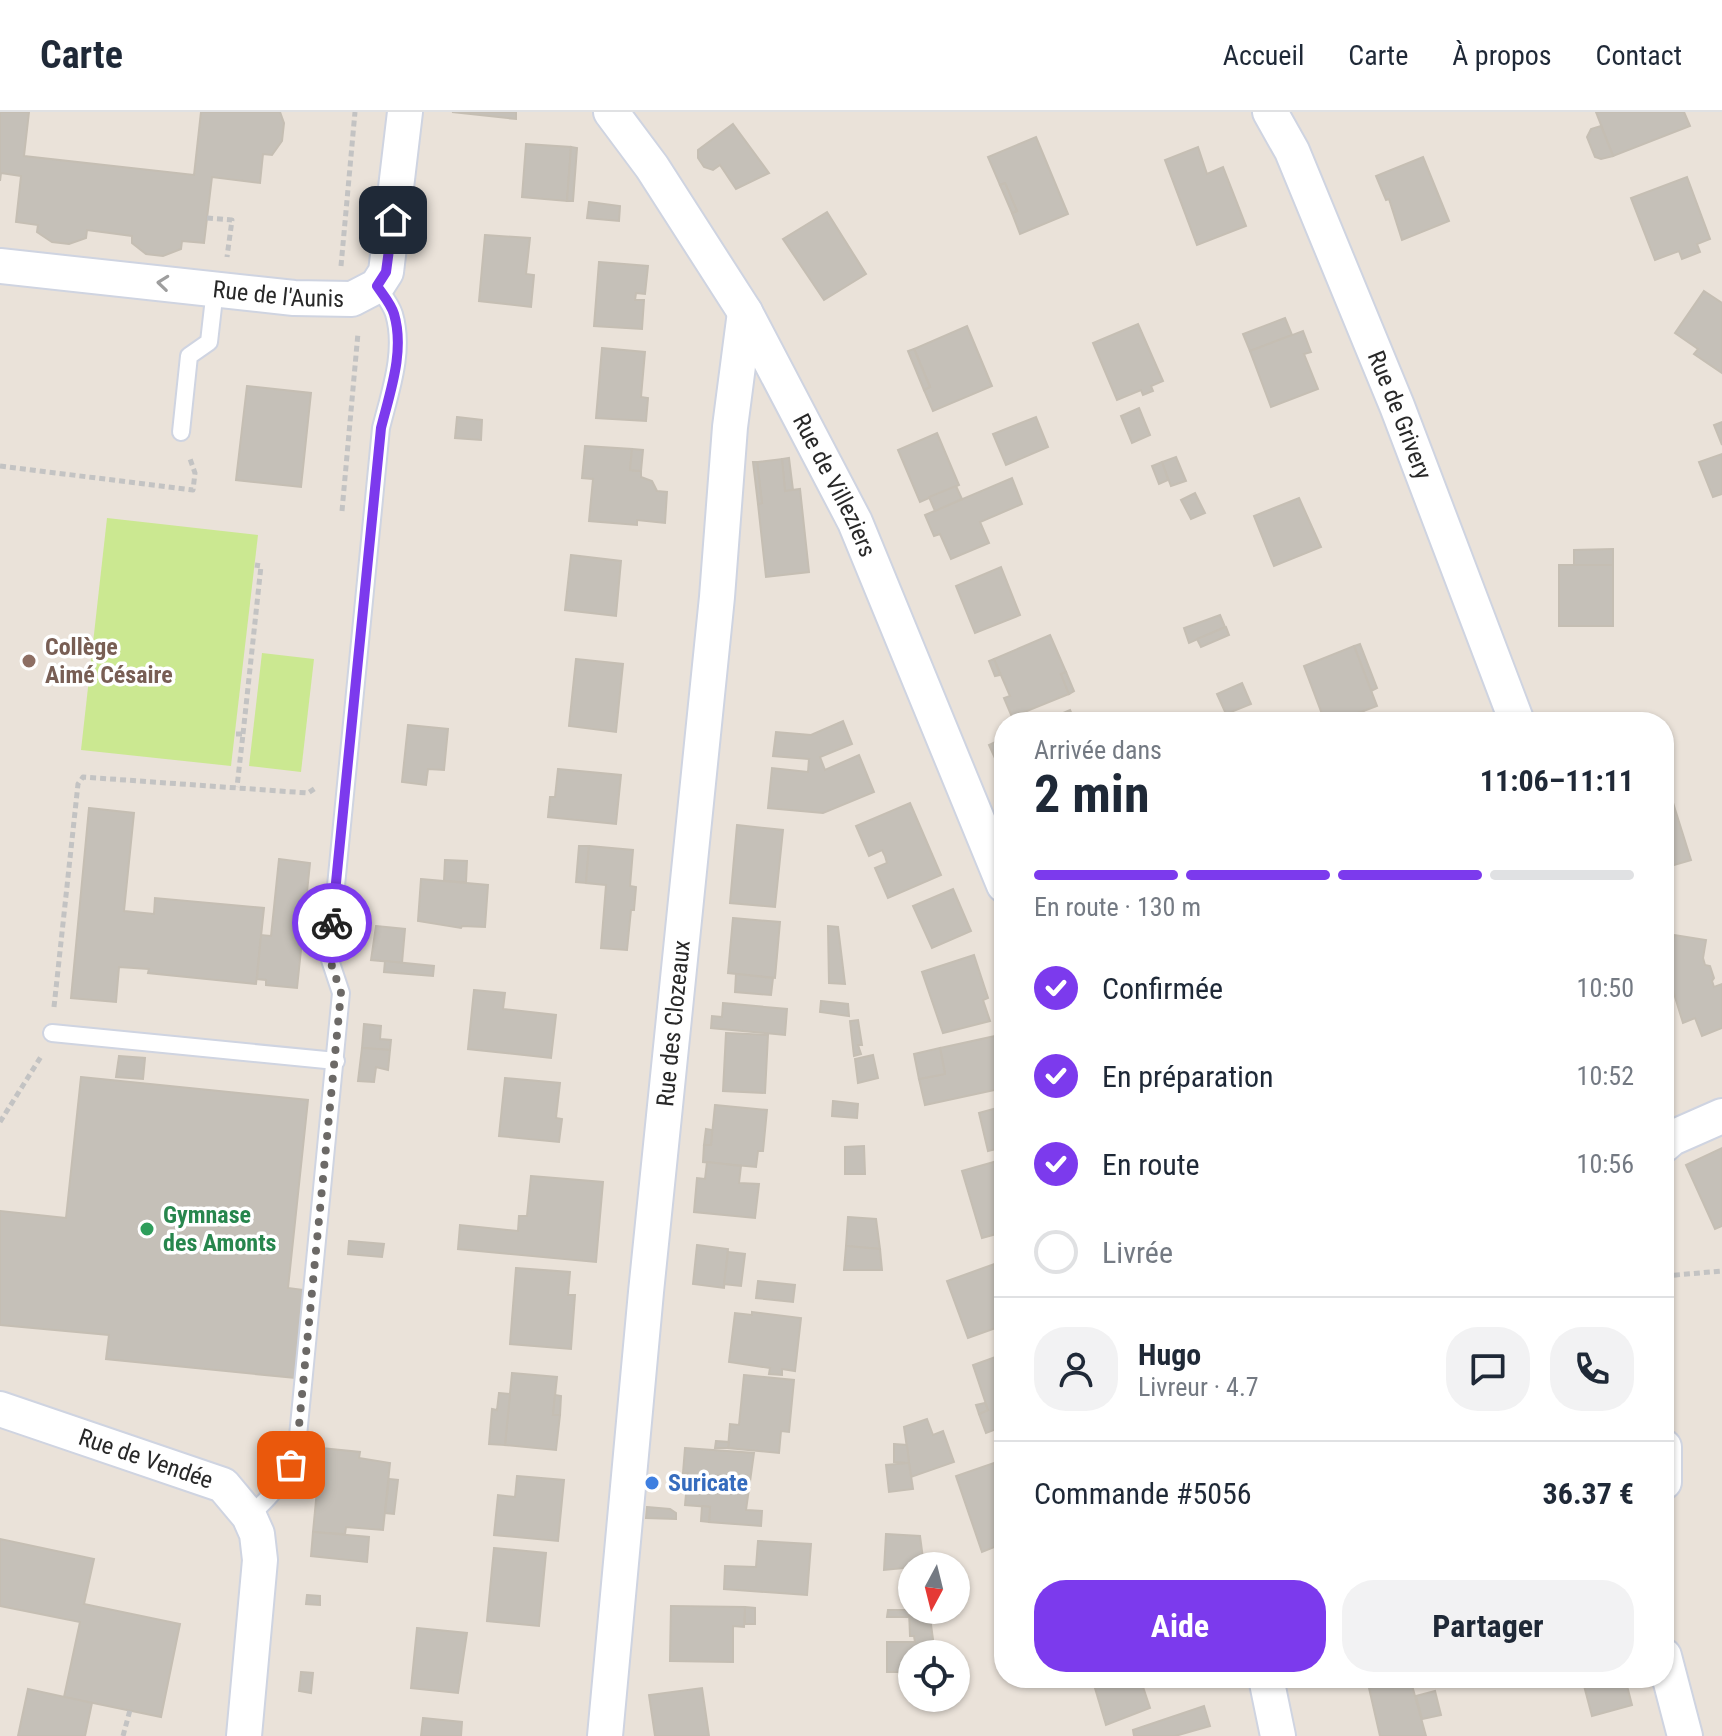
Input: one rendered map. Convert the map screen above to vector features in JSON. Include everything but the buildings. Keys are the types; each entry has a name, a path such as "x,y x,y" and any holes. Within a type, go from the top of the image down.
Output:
{"street":[{"name":"Rue de l'Aunis","path":"0,266 294,298 364,293 386,272 405,112"},
{"name":"Rue de Villeziers","path":"611,112 652,167 745,312 855,522 994,861"},
{"name":"Rue de Grivery","path":"1270,112 1292,151 1397,406 1513,712"},
{"name":"Rue des Clozeaux","path":"605,1736 649,1261 717,597 730,427 745,312"},
{"path":"1674,1131 1722,1116"},
{"name":"Rue de Vendée","path":"0,1409 223,1485 249,1516 257,1534 260,1560 244,1736"},
{"path":"1268,1688 1278,1736"},
{"path":"1672,1688 1685,1736"}],"lane":[{"path":"181,432 189,356 209,342 219,290"},
{"path":"249,1516 284,1481 298,1436 336,1061 341,993 329,957 381,428 398,339 394,311 364,293"},
{"path":"52,1033 336,1061"}],"path":[{"path":"342,515 358,325 364,293 340,261 355,112"},
{"path":"207,218 232,220 219,290"},
{"path":"0,466 193,490 195,473 181,432"},
{"path":"237,787 239,734 261,566 255,565"},
{"path":"0,1122 52,1033 78,784 83,777 308,793 319,784"},
{"path":"1674,1275 1722,1271"},
{"path":"123,1736 130,1710"}],"green space":[{"path":"107,518 258,535 231,766 81,750"},
{"path":"262,653 314,659 301,772 249,766"}],"way so far":[{"path":"291,1465 298,1436 336,1061 341,993 329,957 332,923"}],"place":[{"name":"Collège Aimé Césaire","path":"29,661"},
{"name":"Gymnase des Amonts","path":"147,1229"},
{"name":"Suricate","path":"652,1483"}],"route":[{"path":"332,923 381,428 398,339 394,311 377,286 386,272 393,220"}]}
